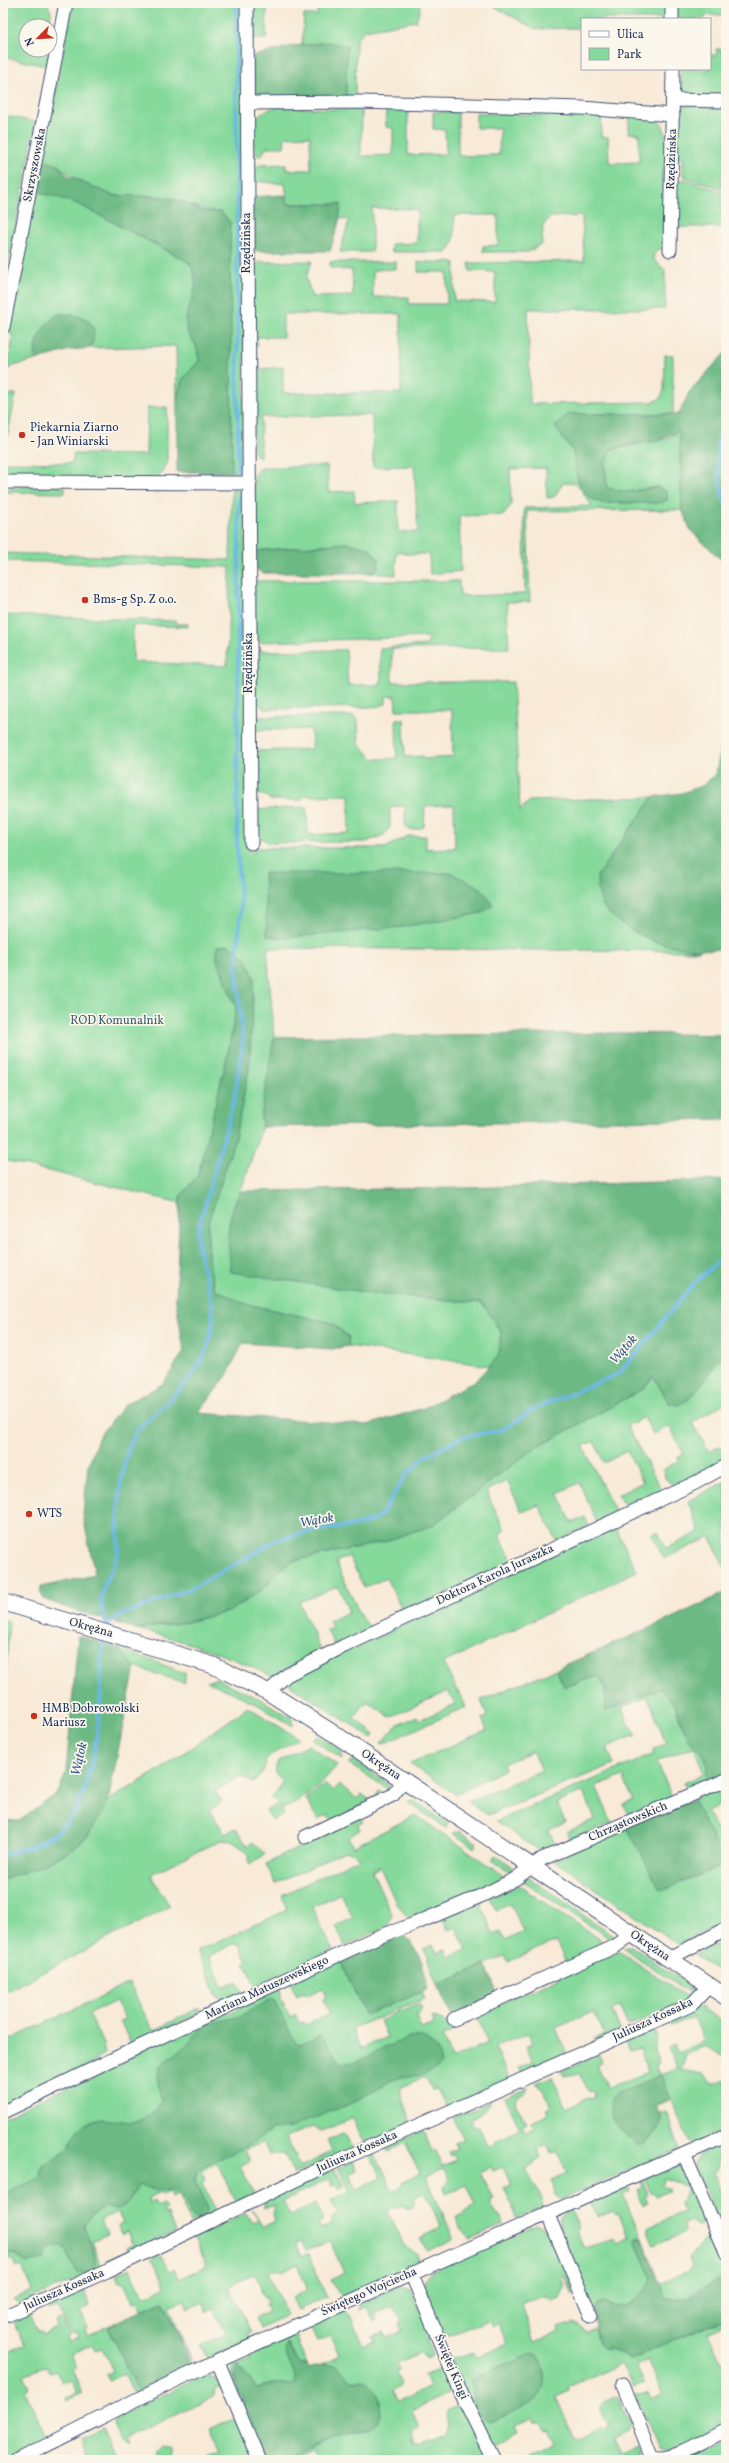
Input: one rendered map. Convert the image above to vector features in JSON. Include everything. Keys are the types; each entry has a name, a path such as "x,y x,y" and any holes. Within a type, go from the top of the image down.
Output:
{"street":[{"name":"Skrzyszowska","path":"3,327 66,3"},
{"name":"Rzędzińska","path":"247,3 250,483 248,573 251,843"},
{"path":"672,3 672,18"},
{"name":"Rzędzińska","path":"670,250 673,70"},
{"path":"673,100 726,101"},
{"path":"247,103 359,102 582,108 673,115"},
{"path":"3,482 250,483"},
{"name":"Doktora Karola Juraszka","path":"268,1692 287,1675 344,1646 695,1483 726,1466"},
{"name":"Okrężna","path":"3,1602 212,1665 268,1692 404,1780 726,1997"},
{"path":"305,1837 393,1795 404,1780"},
{"name":"Chrząstowskich","path":"531,1866 542,1859 726,1780"},
{"name":"Mariana Matuszewskiego","path":"3,2112 128,2052 375,1938 412,1925 502,1886 531,1866"},
{"path":"668,1959 726,1929"},
{"path":"454,2019 616,1946 632,1934"},
{"name":"Juliusza Kossaka","path":"3,2317 135,2258 326,2166 691,2005 710,1986"},
{"name":"Świętego Wojciecha","path":"17,2460 218,2362 411,2273 726,2136"},
{"path":"684,2154 726,2252"},
{"path":"548,2213 591,2316"},
{"name":"Świętej Kingi","path":"411,2273 462,2395 494,2460"},
{"path":"218,2362 259,2460"},
{"path":"623,2384 653,2458 674,2456 726,2430"}],"green space":[{"path":"3,3 47,3 51,12 50,18 18,18 18,58 49,58 47,66 3,57"},
{"path":"73,3 244,3 244,460 242,470 232,472 230,222 221,212 203,209 169,198 154,196 110,195 86,184 69,174 58,165 40,165"},
{"path":"250,3 289,3 289,5 267,6 266,39 255,39 250,35"},
{"path":"318,3 419,3 420,9 416,21 365,30 356,40 355,99 346,98 302,45 304,15 317,15"},
{"path":"488,3 668,3 668,18 581,18 581,28 535,29"},
{"path":"676,3 726,3 726,15 707,15 705,18 676,18"},
{"path":"328,42 347,46 346,98 250,97 253,56 293,46"},
{"path":"716,49 726,49 726,96 683,96 680,70 711,70 711,55 717,55"},
{"path":"677,106 726,106 726,172 722,172 722,189 683,176 683,158 675,157"},
{"name":"ROD Komunalnik","path":"275,107 362,110 361,156 393,155 393,128 386,127 386,110 408,111 408,155 446,154 445,130 433,129 433,112 458,112 458,156 499,155 500,128 476,128 476,113 602,116 601,137 608,137 609,163 639,162 639,134 629,133 629,116 653,116 662,124 666,134 665,246 654,253 654,260 665,270 665,309 528,309 530,404 652,402 660,399 664,390 665,355 673,355 673,414 568,414 562,438 573,451 578,481 589,498 627,492 607,488 605,465 610,450 669,438 679,430 682,510 527,511 530,602 507,602 509,648 392,649 392,682 513,682 520,811 529,801 653,797 597,876 652,941 700,951 267,948 274,1037 261,1117 262,1127 241,1191 232,1208 370,1293 482,1303 501,1332 498,1357 490,1366 348,1346 349,1337 332,1323 242,1303 215,1289 208,1258 208,1223 235,1138 249,1069 254,978 217,959 236,1008 228,1053 198,1175 180,1197 180,1203 3,1160 3,615 176,621 176,624 188,624 188,627 133,625 133,662 227,666 230,567 3,561 3,553 230,560 232,488 242,492 245,504 246,846 254,854 254,848 385,848 408,836 426,836 426,849 455,848 454,805 425,806 424,827 412,830 405,827 405,806 390,807 390,827 384,835 366,842 269,843 254,833 254,810 307,807 308,835 349,833 349,795 304,796 301,800 270,800 266,796 254,793 253,751 312,749 311,729 253,730 253,721 259,717 354,716 358,721 359,744 373,759 397,758 396,719 404,719 405,757 423,756 423,759 453,757 452,710 396,710 395,696 386,696 386,704 375,707 264,709 254,698 254,651 346,650 348,685 381,685 380,648 428,645 428,637 261,642 254,633 254,581 459,581 460,596 525,594 524,508 592,506 576,483 563,483 554,497 547,498 546,468 510,469 511,505 504,515 459,516 461,571 430,574 429,554 404,554 404,552 396,552 396,575 370,573 378,568 348,543 254,551 254,476 257,470 264,467 327,466 329,492 354,491 355,503 398,501 398,532 418,532 414,466 373,467 372,415 261,417 260,457 254,454 253,414 258,411 257,402 253,396 252,370 283,367 283,393 401,393 401,314 283,314 283,337 257,337 257,347 251,338 254,267 259,262 312,261 306,278 312,297 353,296 352,270 330,268 330,262 396,262 396,269 373,270 373,297 409,297 409,304 447,304 447,272 418,272 418,262 455,262 454,301 495,302 495,272 470,271 469,263 584,261 582,216 550,217 543,226 542,244 528,252 483,252 483,246 498,245 498,215 454,215 454,240 447,252 391,252 391,244 417,243 417,209 372,208 372,252 340,252 349,220 339,218 341,204 288,204 285,184 251,181 251,169 261,165 286,164 286,170 311,170 310,136 285,137 284,147 267,147 261,156 256,155 252,131 253,125 255,120 260,115"},
{"path":"3,115 36,122 4,286 3,286"},
{"path":"46,161 58,165 68,176 114,196 152,196 177,200 203,211 221,212 230,222 232,472 177,472 177,399 182,380 199,361 197,348 187,330 186,321 187,312 195,290 194,273 189,262 78,204 51,195 42,194 35,185 40,165"},
{"path":"685,179 722,192 722,218 726,218 726,227 673,227 674,182"},
{"path":"35,185 42,194 51,195 78,204 189,262 194,273 195,290 187,312 186,321 187,330 197,348 199,361 182,380 177,399 176,346 90,348 93,341 36,339 35,360 10,367 5,378 13,338 7,327"},
{"path":"285,195 288,204 341,204 339,222 330,251 257,251 251,247 251,197"},
{"path":"58,314 75,315 88,320 94,331 90,348 70,350 35,360 40,334 47,324"},
{"path":"726,352 726,564 691,531 682,510 679,430 661,439 610,450 605,465 607,488 627,492 657,487 667,492 667,500 659,503 602,503 589,498 578,481 573,451 555,427 568,414 679,414 690,391"},
{"path":"16,394 3,457 3,395"},
{"path":"167,407 167,464 158,479 3,478 3,462 73,463 73,454 146,455 147,408"},
{"path":"32,486 65,487 65,493 3,492 3,489"},
{"path":"348,543 369,548 379,560 378,568 370,573 262,573 254,567 254,551"},
{"path":"726,716 726,949 711,950 682,948 654,941 628,928 607,912 600,897 597,876 653,797 682,793 704,785 716,773"},
{"path":"264,873 451,873 481,888 493,905 482,913 402,927 284,938 267,936"},
{"path":"229,945 246,958 254,977 249,1069 235,1138 208,1223 208,1258 215,1289 242,1303 332,1323 349,1338 348,1346 332,1349 243,1343 226,1377 198,1413 367,1425 424,1408 475,1381 498,1357 501,1332 482,1303 370,1293 231,1272 228,1230 232,1212 241,1191 463,1188 726,1180 726,1355 714,1366 699,1388 678,1405 669,1403 653,1376 643,1389 532,1450 433,1525 383,1542 292,1561 279,1571 263,1589 230,1611 187,1622 137,1629 69,1609 44,1599 40,1592 41,1587 95,1575 83,1515 88,1467 99,1436 125,1404 163,1384 184,1351 176,1301 180,1197 198,1175 228,1053 236,1008 217,959 217,946"},
{"path":"620,1033 726,1035 726,1119 262,1127 261,1117 274,1037"},
{"path":"726,1355 726,1402 692,1423 709,1452 720,1446 726,1455 726,1461 675,1488 665,1478 664,1469 678,1461 677,1458 684,1454 669,1426 653,1434 644,1417 627,1426 662,1491 626,1508 618,1495 643,1482 627,1451 604,1463 594,1441 583,1446 616,1513 597,1522 579,1483 558,1493 572,1523 585,1517 589,1526 557,1541 539,1505 522,1512 507,1481 486,1491 505,1530 499,1534 513,1562 396,1617 393,1611 401,1607 386,1578 364,1588 349,1556 336,1562 362,1619 371,1628 334,1646 327,1629 332,1627 329,1621 349,1612 338,1586 299,1602 321,1652 273,1677 206,1649 137,1629 187,1622 230,1611 263,1589 279,1571 292,1561 329,1554 433,1525 532,1450 643,1389 654,1376 669,1403 687,1401 721,1358"},
{"path":"726,1481 726,1570 710,1537 664,1559 652,1534 658,1532 666,1548 700,1532 688,1501"},
{"path":"614,1525 637,1571 443,1663 466,1707 383,1744 381,1743 398,1725 417,1716 419,1720 455,1705 448,1691 390,1717 367,1701 354,1718 374,1734 372,1738 287,1683 292,1677"},
{"path":"726,1592 726,1775 706,1784 707,1767 702,1752 688,1740 675,1706 660,1688 606,1711 605,1689 601,1678 594,1677 564,1687 556,1669 670,1619"},
{"path":"3,1619 9,1621 3,1725"},
{"path":"78,1636 117,1648 135,1667 108,1801 102,1814 87,1837 69,1851 52,1861 3,1880 3,1820 19,1821 58,1793 66,1772"},
{"path":"117,1648 185,1673 185,1683 135,1667"},
{"path":"556,1669 564,1687 594,1677 601,1678 605,1689 606,1711 660,1688 675,1706 688,1740 702,1752 707,1767 706,1784 688,1792 684,1783 704,1774 694,1747 657,1761 672,1798 629,1815 624,1805 633,1800 623,1776 596,1786 612,1823 571,1840 567,1832 595,1819 583,1791 557,1803 565,1823 549,1830 556,1846 541,1852 496,1821 654,1754 653,1750 666,1743 648,1697 622,1707 628,1724 633,1728 636,1735 607,1747 614,1764 488,1815 468,1802 542,1770 533,1751 503,1764 505,1769 455,1794 410,1764 487,1730 482,1719 487,1716 481,1700"},
{"path":"217,1679 260,1699 292,1718 293,1726 253,1702 207,1681"},
{"path":"248,1707 298,1738 265,1760 264,1770 253,1783 241,1776 215,1791 222,1802 210,1810 225,1834 236,1828 247,1846 253,1842 265,1854 250,1865 248,1860 250,1856 241,1847 223,1839 153,1873 151,1876 170,1906 3,1993 3,1880 52,1861 69,1851 87,1837 108,1801 167,1765"},
{"path":"317,1735 342,1752 342,1759 312,1739"},
{"path":"308,1745 337,1765 318,1787 288,1807 281,1809 283,1814 273,1820 266,1811 278,1804 272,1798 282,1784 282,1780 274,1772 278,1761"},
{"path":"354,1760 388,1783 389,1790 348,1763"},
{"path":"325,1784 332,1791 339,1784 357,1799 361,1794 372,1801 379,1791 386,1795 332,1821 327,1815 318,1820 306,1799"},
{"path":"717,1789 723,1804 707,1811 720,1839 726,1836 726,1921 678,1944 553,1860 627,1827 681,1883 725,1865 693,1799"},
{"path":"693,1799 725,1865 660,1890 627,1827"},
{"path":"413,1800 448,1823 446,1828 407,1802"},
{"path":"415,1815 508,1878 412,1921 396,1903 380,1867 372,1871 392,1915 388,1926 345,1946 336,1926 353,1918 341,1893 312,1907 333,1951 256,1987 244,1963 247,1960 240,1945 236,1943 209,1956 223,1987 237,1982 243,1992 227,2000 217,1996 197,1951 287,1910 282,1895 360,1858 352,1852 344,1851 276,1884 266,1864 360,1817 363,1822 358,1825 360,1830 348,1837 353,1847"},
{"path":"460,1831 477,1843 474,1848 453,1833"},
{"path":"495,1855 512,1866 512,1873 492,1860"},
{"path":"528,1877 615,1936 613,1941 521,1880"},
{"path":"518,1885 609,1946 567,1965 556,1941 508,1962 505,1956 437,1985 424,1949 433,1945 437,1953 445,1950 449,1957 467,1950 456,1927 448,1930 443,1918 482,1901 481,1905 493,1934 501,1931 505,1940 523,1931 511,1904 496,1910 490,1898"},
{"path":"400,1934 411,1943 420,1957 427,1981 427,1988 422,1992 365,2015 340,1959"},
{"path":"726,1940 726,1976 694,1955"},
{"path":"631,1946 690,1985 691,1993 623,1948"},
{"path":"619,1951 688,1997 687,2001 628,2026 619,2006 612,2010 620,2030 595,2041 594,2039 604,2035 593,2012 556,2028 567,2054 522,2074 519,2068 533,2062 526,2046 533,2043 528,2033 495,2047 509,2079 446,2108 436,2089 432,2090 426,2079 422,2078 399,2088 412,2123 365,2144 353,2118 322,2131 313,2127 286,2137 300,2167 332,2152 327,2140 341,2133 346,2135 354,2149 294,2175 284,2153 269,2155 263,2142 245,2150 250,2161 240,2166 255,2196 235,2201 217,2163 201,2171 205,2179 202,2183 217,2212 191,2224 178,2194 171,2197 169,2192 161,2195 160,2193 148,2199 150,2204 154,2202 157,2207 163,2204 166,2209 163,2211 164,2214 167,2213 176,2232 109,2262 107,2260 128,2251 127,2247 133,2244 127,2231 121,2234 118,2226 123,2224 117,2212 101,2220 107,2234 92,2241 102,2268 19,2304 13,2299 32,2291 22,2266 17,2268 13,2258 3,2262 3,2118 207,2018 232,2012 281,1986 281,1997 290,2018 296,2015 299,2023 304,2022 305,2025 329,2014 323,1999 326,1997 322,1988 306,1996 304,1993 297,1996 290,1982 340,1959 365,2015 422,1992 425,1999 352,2028 360,2048 387,2037 380,2020 419,2004 422,2008 416,2015 421,2029 434,2024 432,2019 435,2018 447,2023 466,2018 465,2024 442,2037 452,2059 488,2043 476,2014"},
{"path":"485,1965 499,1995 452,2016 437,1985"},
{"path":"129,1983 153,2031 200,2007 197,2014 127,2048 126,2045 130,2042 120,2021 125,2019 116,2001 89,2014 103,2044 105,2054 99,2057 94,2065 3,2106 3,2043"},
{"path":"273,1998 295,2042 299,2045 321,2036 341,2062 356,2061 370,2056 398,2042 412,2038 424,2039 434,2047 441,2064 436,2069 424,2075 401,2077 389,2082 352,2103 291,2127 272,2129 244,2148 203,2166 197,2172 195,2180 208,2211 201,2218 192,2218 184,2201 175,2191 157,2191 139,2185 126,2205 118,2209 103,2207 91,2216 84,2226 96,2259 96,2267 87,2272 77,2273 63,2246 54,2246 49,2249 43,2260 26,2263 14,2253 3,2256 3,2194 38,2179 41,2176 42,2167 67,2149 79,2129 87,2123 101,2119 132,2122 147,2117 157,2108 161,2099 157,2077 160,2068 168,2059 179,2052 207,2024 242,2016"},
{"path":"701,2007 726,2024 726,2057 708,2047 700,2048 686,2054 681,2070 704,2074 712,2084 726,2079 726,2129 692,2143 689,2142 661,2076 615,2094 613,2098 647,2142 658,2130 660,2114 666,2112 680,2149 560,2199 554,2194 551,2181 567,2174 557,2152 551,2154 547,2144 538,2148 541,2158 533,2161 533,2165 526,2169 539,2192 543,2207 517,2218 504,2188 511,2185 503,2167 493,2171 491,2167 480,2172 493,2200 489,2202 495,2213 502,2217 504,2224 471,2239 460,2229 455,2217 476,2206 467,2185 446,2193 444,2188 449,2179 443,2168 426,2176 454,2239 427,2251 420,2238 441,2227 427,2196 424,2193 415,2197 415,2204 408,2208 402,2204 387,2211 406,2247 415,2253 418,2262 341,2297 331,2280 344,2273 330,2241 306,2251 301,2242 296,2244 302,2256 308,2254 327,2297 298,2310 292,2298 306,2291 307,2288 297,2264 279,2272 277,2269 267,2273 287,2315 260,2328 256,2318 268,2312 265,2304 268,2303 255,2274 229,2286 251,2332 247,2334 250,2339 208,2358 200,2346 226,2334 213,2309 207,2312 202,2302 188,2309 184,2300 169,2306 191,2359 163,2301 141,2310 137,2302 133,2303 124,2283 119,2282 116,2275 130,2268 144,2297 165,2287 152,2258 160,2255 169,2271 175,2268 179,2279 206,2266 195,2238 246,2213 252,2223 258,2220 252,2210 263,2227 275,2221 273,2214 275,2206 264,2207 264,2202 334,2168 344,2186 338,2189 336,2185 333,2186 330,2179 283,2201 290,2216 315,2204 323,2221 318,2223 321,2229 332,2225 330,2219 338,2215 331,2200 350,2191 338,2168 353,2161 357,2170 349,2174 357,2189 381,2178 370,2154 374,2152 393,2191 403,2186 402,2183 420,2173 405,2143 388,2151 385,2148 424,2130 432,2152 435,2150 443,2166 456,2160 454,2155 450,2156 448,2152 457,2148 455,2143 464,2139 453,2118 490,2101 485,2109 471,2119 474,2127 478,2125 487,2146 495,2144 494,2142 520,2129 505,2097 528,2087 525,2093 517,2097 515,2104 527,2122 522,2125 525,2131 534,2128 531,2122 549,2113 547,2109 551,2107 544,2090 536,2083 552,2076 566,2108 588,2098 592,2099 594,2092 588,2091 580,2073 564,2076 562,2071 598,2055 602,2063 597,2065 607,2088 648,2072 639,2048 629,2051 624,2040 655,2027 656,2036 654,2051 659,2063 655,2065 659,2075 677,2067 669,2047 674,2044 678,2052 704,2041 694,2017 671,2026 666,2021"},
{"path":"661,2075 671,2099 656,2106 660,2116 659,2127 644,2144 637,2145 625,2135 612,2116 612,2101 615,2094"},
{"path":"716,2147 719,2155 717,2170 714,2172 718,2180 716,2182 724,2199 726,2198 726,2226 721,2228 694,2163 701,2153"},
{"path":"675,2165 684,2169 705,2219 700,2226 691,2221 684,2224 685,2232 654,2245 647,2228 684,2212 680,2203 687,2187 665,2178 662,2186 669,2189 669,2191 655,2196 653,2192 651,2193 644,2177"},
{"path":"642,2179 648,2194 645,2196 648,2203 643,2205 637,2190 642,2187 639,2180"},
{"path":"627,2184 630,2192 623,2195 643,2241 641,2237 635,2241 652,2279 646,2290 636,2300 625,2306 618,2307 603,2303 596,2315 560,2228 560,2218 569,2209 578,2228 576,2229 584,2248 614,2239 617,2244 629,2239 619,2213 615,2214 613,2211 598,2217 589,2201"},
{"path":"536,2225 545,2227 549,2230 574,2289 573,2294 565,2275 562,2276 565,2284 559,2298 552,2301 550,2297 547,2299 545,2295 522,2305 534,2342 560,2332 559,2328 572,2323 579,2325 586,2332 595,2328 597,2336 606,2349 611,2348 630,2360 726,2318 726,2323 707,2332 721,2364 726,2362 726,2425 672,2453 658,2448 636,2394 641,2395 648,2392 651,2399 663,2394 648,2360 636,2366 644,2383 633,2387 621,2364 569,2387 570,2391 556,2397 573,2436 580,2438 600,2427 603,2430 609,2426 598,2408 604,2402 617,2396 630,2424 627,2432 614,2439 622,2454 635,2448 638,2460 525,2460 555,2444 548,2429 544,2430 540,2422 534,2424 531,2419 515,2426 518,2433 492,2453 488,2460 316,2460 311,2451 289,2460 283,2460 332,2439 371,2428 377,2423 380,2404 365,2382 351,2380 336,2367 328,2364 322,2364 339,2355 330,2336 318,2341 311,2326 345,2310 350,2315 363,2346 375,2341 373,2336 383,2332 386,2338 402,2331 399,2323 402,2321 392,2307 375,2314 377,2320 374,2322 367,2307 360,2310 361,2304 397,2286 409,2289 413,2294 434,2335 427,2340 432,2356 426,2359 419,2353 397,2363 400,2370 396,2372 401,2385 392,2390 398,2402 429,2387 424,2375 444,2367 454,2391 412,2411 419,2427 414,2430 416,2442 421,2445 446,2435 449,2425 447,2411 460,2404 452,2359 474,2352 477,2358 507,2344 498,2323 492,2326 489,2320 455,2334 445,2335 442,2332 428,2300 425,2284 427,2277 432,2271"},
{"path":"709,2236 721,2263 726,2262 726,2279 706,2286 686,2298 664,2299 660,2284 690,2270 691,2265 688,2258"},
{"path":"638,2237 643,2241 666,2300 683,2299 695,2294 715,2282 726,2279 726,2318 630,2360 611,2348 603,2348 598,2338 596,2316 597,2305 603,2302 618,2307 625,2306 636,2300 646,2290 652,2279 635,2241"},
{"path":"84,2289 89,2306 80,2311 88,2328 85,2330 88,2335 108,2326 139,2393 134,2395 124,2374 109,2380 107,2374 113,2371 102,2348 96,2350 93,2344 71,2354 77,2367 72,2369 82,2393 67,2400 66,2398 76,2393 70,2380 62,2383 56,2370 50,2372 47,2366 24,2375 30,2388 25,2391 46,2437 44,2439 45,2442 3,2460 3,2355 25,2345 14,2321 30,2314 38,2332 41,2331 42,2334 57,2328 55,2322 62,2319 70,2335 66,2337 68,2342 78,2338 76,2333 72,2334 57,2307 49,2310 47,2307"},
{"path":"163,2301 192,2367 139,2393 108,2326"},
{"path":"293,2334 298,2338 296,2339 307,2364 299,2363 288,2343 287,2354 294,2373 295,2384 290,2386 278,2384 257,2389 252,2385 242,2369 234,2378 269,2460 263,2460 231,2375 234,2362 238,2365 251,2360 250,2353"},
{"path":"287,2343 295,2358 302,2365 307,2364 309,2369 326,2364 334,2365 351,2380 366,2382 373,2387 380,2401 381,2411 378,2419 373,2425 358,2432 324,2442 285,2458 269,2460 234,2378 238,2365 257,2389 278,2384 290,2386 295,2384 294,2374 287,2358 285,2348"},
{"path":"532,2354 539,2356 544,2374 544,2388 539,2395 533,2402 515,2412 489,2422 484,2419 475,2405 472,2382 477,2377"},
{"path":"206,2375 218,2379 224,2388 217,2387 213,2397 126,2438 129,2445 121,2440 114,2423 116,2417"},
{"path":"237,2417 256,2460 204,2460 208,2458 207,2456 218,2451 209,2430"},
{"path":"102,2428 116,2460 87,2460 80,2438"},
{"path":"726,2435 726,2460 676,2460 707,2445 712,2448 723,2442 723,2437"},
{"path":"163,2447 172,2450 174,2460 157,2460 157,2453"}],"waterway":[{"path":"236,3 238,472"},
{"name":"Wątok","path":"726,414 722,425 718,448 718,472 726,506"},
{"path":"107,1626 102,1607 102,1595 105,1583 116,1562 118,1552 119,1497 122,1473 128,1450 138,1429 168,1402 194,1372 203,1356 210,1338 213,1319 211,1298 198,1247 198,1230 234,1101 243,1041 236,964 241,907 237,847 239,496"},
{"name":"Wątok","path":"107,1627 113,1620 121,1615 197,1586 277,1540 312,1531 362,1524 376,1519 383,1512 406,1475 426,1456 463,1437 502,1430 536,1408 618,1374 695,1282 726,1255"},
{"name":"Wątok","path":"3,1855 19,1851 48,1839 61,1829 80,1801 92,1764 98,1725 103,1643 105,1636"}],"place":[{"name":"Piekarnia Ziarno - Jan Winiarski","path":"22,435"},
{"name":"Bms-g Sp. Z o.o.","path":"85,600"},
{"name":"WTS","path":"29,1514"},
{"name":"HMB Dobrowolski Mariusz","path":"34,1716"}]}
